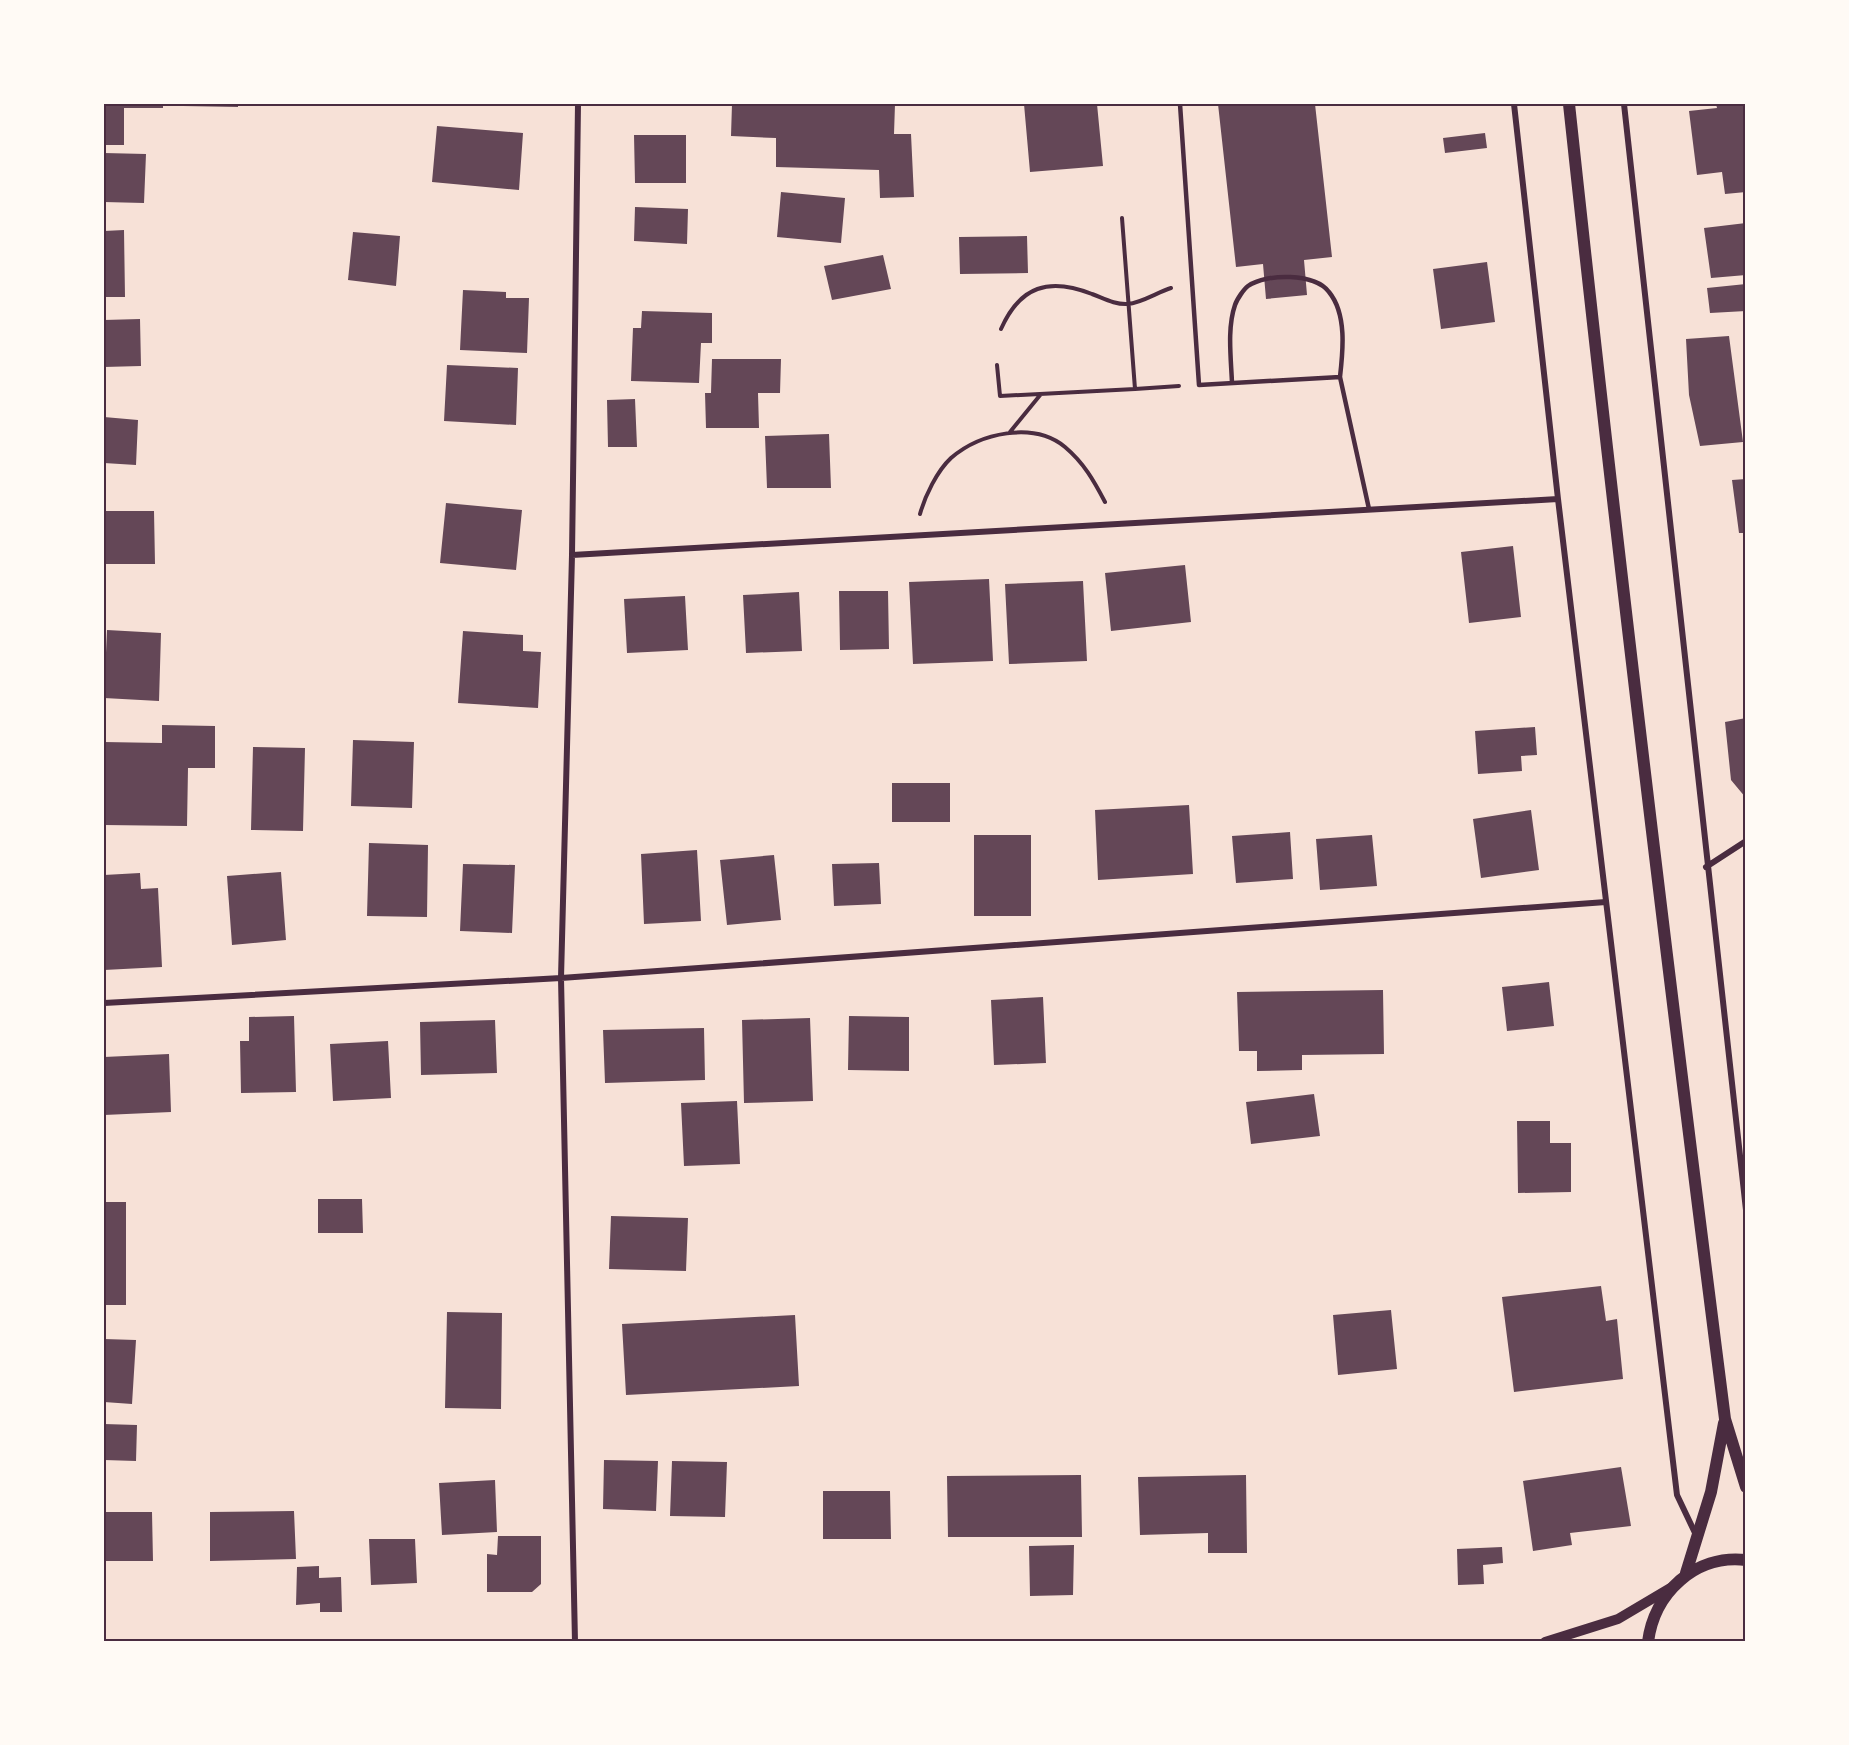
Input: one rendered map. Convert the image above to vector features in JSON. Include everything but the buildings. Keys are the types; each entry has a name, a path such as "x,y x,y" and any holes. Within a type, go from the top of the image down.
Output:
{"main road":[{"path":"1569,104 1654,862 1725,1419 1746,1487"},
{"path":"1686,1573 1711,1492 1725,1419"},
{"path":"1648,1641 1654,1615 1672,1587 1686,1573 1720,1561 1746,1560"}],"street":[{"path":"575,1641 561,978 572,555 578,104"},
{"path":"1514,104 1605,902 1677,1495 1697,1539"},
{"path":"1624,104 1706,867 1746,1210"},
{"path":"572,555 1558,500"},
{"path":"1706,867 1746,841"},
{"path":"104,1003 561,978 1605,902"},
{"path":"1545,1641 1618,1619 1672,1587"}],"lane":[{"path":"1180,104 1199,385 1340,377"},
{"path":"1232,382 1232,327 1236,304 1247,286 1262,280 1299,277 1318,280 1331,293 1339,314 1343,347 1340,377 1369,509"}],"path":[{"path":"1122,218 1135,389"},
{"path":"1001,328 1009,310 1022,298 1036,289 1053,284 1129,304 1192,281"},
{"path":"997,365 1000,396 1199,385"},
{"path":"1010,432 1041,394"},
{"path":"916,535 921,511 931,488 950,459 978,442 1010,432 1038,433 1064,446 1089,472 1114,524"}]}
